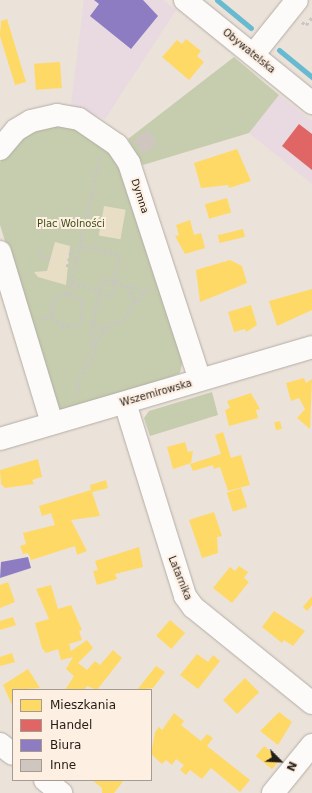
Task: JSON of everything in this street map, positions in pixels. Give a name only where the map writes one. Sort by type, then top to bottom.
[{"type":"street","name":"Obywatelska","points":[[186,0],[312,103]]},
{"type":"street","points":[[253,55],[297,0]]},
{"type":"street","name":"Dymna","points":[[0,149],[16,130],[45,116],[79,119],[104,135],[129,163],[200,380]]},
{"type":"street","points":[[0,252],[52,423]]},
{"type":"street","name":"Wszemirowska","points":[[0,439],[312,347]]},
{"type":"street","name":"Latarnika","points":[[126,402],[185,596],[193,607],[312,703]]},
{"type":"street","points":[[0,744],[12,753]]},
{"type":"street","points":[[274,793],[312,744]]},
{"type":"street","points":[[46,781],[61,793]]},
{"type":"path","points":[[306,25],[312,17]]},
{"type":"path","points":[[69,294],[104,135]]},
{"type":"path","points":[[71,283],[112,296],[120,255],[80,246]]},
{"type":"path","points":[[41,250],[41,256],[51,259]]},
{"type":"path","points":[[67,266],[71,250],[78,252]]},
{"type":"path","points":[[73,418],[80,378],[96,351],[94,346],[92,324],[102,280],[172,296]]},
{"type":"path","points":[[128,286],[134,302]]},
{"type":"path","points":[[92,324],[102,328],[124,320],[134,302],[139,301],[145,290]]},
{"type":"path","points":[[69,294],[82,301],[82,318],[68,326],[61,325],[52,316],[54,299],[69,294]]},
{"type":"path","points":[[22,325],[52,316]]},
{"type":"path","points":[[94,346],[103,338],[102,328]]},
{"type":"shaded area","points":[[84,0],[163,0],[176,10],[105,119],[71,105]]},
{"type":"shaded area","points":[[279,95],[312,121],[312,184],[249,133]]},
{"type":"green space","points":[[234,57],[279,95],[249,133],[143,165],[128,139]]},
{"type":"green space","name":"Plac Wolności","points":[[49,124],[76,126],[113,150],[183,359],[180,373],[144,388],[60,410],[56,405],[0,225],[0,163],[3,156],[15,139]]},
{"type":"green space","points":[[212,392],[218,415],[150,436],[144,418],[149,411]]},
{"type":"sand","points":[[104,206],[126,210],[120,239],[99,236]]},
{"type":"sand","points":[[55,242],[70,246],[66,285],[38,277],[34,272],[47,271]]},
{"type":"building: Mieszkania","points":[[7,19],[26,82],[15,85],[0,36],[1,21]]},
{"type":"building: Mieszkania","points":[[186,39],[201,51],[197,56],[204,62],[189,80],[162,57],[177,40],[182,44]]},
{"type":"building: Mieszkania","points":[[60,62],[62,88],[36,90],[34,64]]},
{"type":"building: Mieszkania","points":[[237,149],[251,181],[229,188],[228,185],[201,188],[194,163]]},
{"type":"building: Mieszkania","points":[[227,198],[231,212],[209,219],[205,204]]},
{"type":"building: Mieszkania","points":[[190,220],[194,235],[201,233],[205,248],[185,254],[175,236],[179,235],[176,225]]},
{"type":"building: Mieszkania","points":[[243,229],[245,237],[220,243],[218,235]]},
{"type":"building: Mieszkania","points":[[230,260],[242,266],[247,283],[200,302],[196,270]]},
{"type":"building: Mieszkania","points":[[312,289],[312,310],[277,326],[269,301]]},
{"type":"building: Mieszkania","points":[[251,305],[257,325],[246,332],[245,329],[234,332],[228,312]]},
{"type":"building: Mieszkania","points":[[304,378],[306,383],[312,379],[310,429],[297,418],[305,409],[299,398],[291,401],[286,383]]},
{"type":"building: Mieszkania","points":[[251,393],[260,409],[256,410],[258,418],[229,426],[225,410],[230,408],[227,401]]},
{"type":"building: Mieszkania","points":[[280,421],[282,429],[276,430],[274,422]]},
{"type":"building: Mieszkania","points":[[223,432],[231,458],[241,455],[250,485],[228,491],[220,467],[214,469],[213,465],[193,471],[190,464],[221,454],[215,435]]},
{"type":"building: Mieszkania","points":[[185,442],[188,452],[193,451],[191,463],[173,469],[167,447]]},
{"type":"building: Mieszkania","points":[[38,459],[42,477],[32,480],[34,484],[5,488],[1,484],[0,470]]},
{"type":"building: Mieszkania","points":[[106,480],[108,488],[92,492],[100,516],[71,520],[87,551],[77,555],[75,546],[31,560],[28,553],[23,554],[20,546],[26,544],[23,533],[55,525],[51,513],[42,516],[39,506],[91,490],[90,485]]},
{"type":"building: Mieszkania","points":[[241,488],[247,507],[233,512],[227,493]]},
{"type":"building: Mieszkania","points":[[214,512],[222,536],[217,537],[218,553],[202,558],[189,520]]},
{"type":"building: Mieszkania","points":[[139,547],[143,567],[115,574],[117,579],[97,585],[93,571],[98,570],[95,561]]},
{"type":"building: Mieszkania","points":[[239,566],[248,572],[244,578],[249,582],[232,603],[213,588],[230,567],[235,571]]},
{"type":"building: Mieszkania","points":[[8,582],[15,602],[0,608],[0,585]]},
{"type":"building: Mieszkania","points":[[51,585],[58,609],[71,605],[82,630],[79,631],[82,640],[69,644],[71,651],[87,640],[93,648],[78,663],[87,670],[95,661],[100,665],[113,650],[122,658],[98,689],[87,686],[85,689],[66,689],[74,676],[66,669],[73,657],[61,660],[58,649],[46,653],[42,648],[35,623],[49,619],[36,589]]},
{"type":"building: Mieszkania","points":[[312,596],[312,605],[307,611],[303,607]]},
{"type":"building: Mieszkania","points":[[274,611],[305,631],[293,646],[284,640],[282,643],[262,627]]},
{"type":"building: Mieszkania","points":[[13,617],[16,625],[0,630],[0,621]]},
{"type":"building: Mieszkania","points":[[170,620],[185,633],[171,649],[156,636]]},
{"type":"building: Mieszkania","points":[[12,653],[15,662],[0,666],[0,657]]},
{"type":"building: Mieszkania","points":[[197,654],[208,662],[213,655],[220,661],[198,689],[180,675]]},
{"type":"building: Mieszkania","points":[[156,666],[165,672],[153,688],[138,689]]},
{"type":"building: Mieszkania","points":[[28,669],[40,688],[12,689],[12,705],[3,685]]},
{"type":"building: Mieszkania","points":[[245,678],[259,692],[237,714],[223,700]]},
{"type":"building: Mieszkania","points":[[279,712],[292,722],[278,745],[260,731]]},
{"type":"building: Mieszkania","points":[[174,713],[184,721],[181,725],[201,741],[207,734],[213,738],[207,746],[250,780],[240,792],[211,768],[202,779],[190,770],[186,775],[180,770],[184,765],[176,759],[172,765],[166,760],[162,764],[152,755],[152,748],[155,732],[159,727],[162,730]]},
{"type":"building: Mieszkania","points":[[264,746],[280,759],[272,769],[256,756]]},
{"type":"building: Mieszkania","points":[[93,781],[123,781],[114,793],[102,793],[102,788]]},
{"type":"building: Handel","points":[[299,124],[312,134],[312,170],[282,146]]},
{"type":"building: Biura","points":[[94,0],[143,0],[158,16],[131,49],[90,16],[99,4]]},
{"type":"building: Biura","points":[[28,557],[31,568],[0,578],[1,562]]},
{"type":"building: Inne","points":[[148,130],[157,144],[143,154],[134,139]]},
{"type":"waterway","points":[[217,0],[251,28]]},
{"type":"waterway","points":[[279,50],[312,77]]}]
